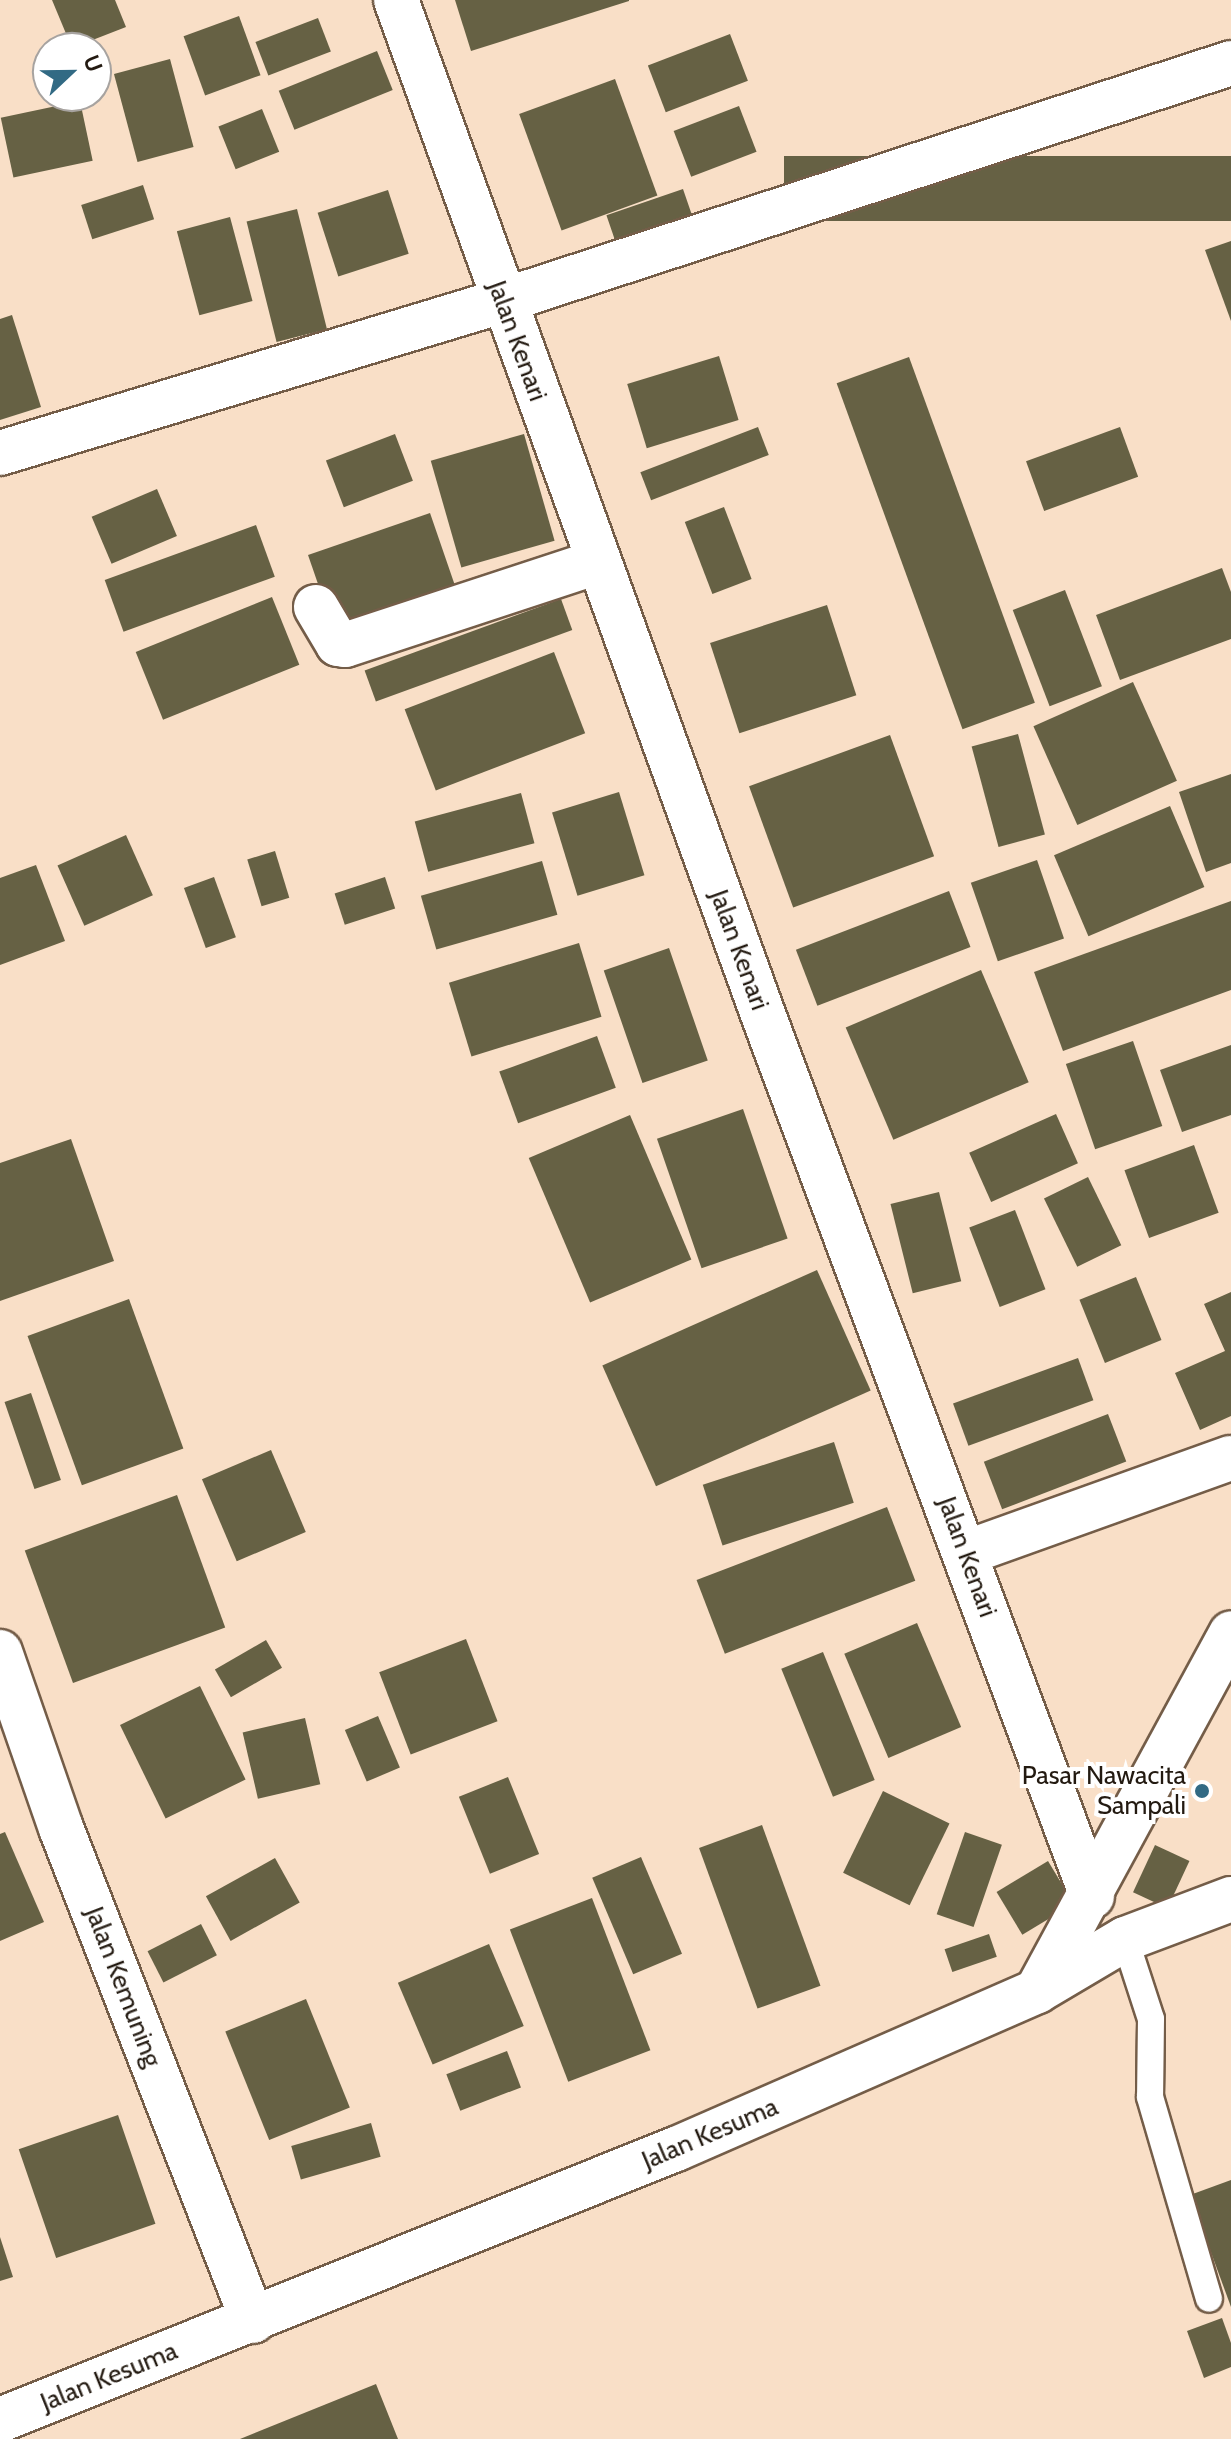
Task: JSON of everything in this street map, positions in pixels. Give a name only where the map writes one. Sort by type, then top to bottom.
[{"type":"street","name":"Jalan Kenari","points":[[396,0],[509,320],[1092,1896]]},
{"type":"street","points":[[0,453],[509,320],[1231,63]]},
{"type":"street","points":[[316,607],[338,644],[345,645],[598,562]]},
{"type":"street","points":[[965,1553],[1231,1458]]},
{"type":"street","points":[[1037,1991],[1092,1896],[1231,1633]]},
{"type":"street","name":"Jalan Kemuning","points":[[0,1652],[61,1828],[253,2321]]},
{"type":"street","name":"Jalan Kesuma","points":[[0,2420],[676,2149],[1037,1991],[1125,1939],[1231,1899]]},
{"type":"lane","points":[[1125,1939],[1151,2019],[1150,2097],[1209,2299]]},
{"type":"building","points":[[52,0],[115,0],[126,27],[112,32],[65,32]]},
{"type":"building","points":[[455,0],[629,0],[629,1],[471,51]]},
{"type":"building","points":[[239,16],[261,75],[205,95],[184,36]]},
{"type":"building","points":[[318,18],[331,52],[268,76],[255,42]]},
{"type":"building","points":[[730,34],[748,81],[666,112],[648,66]]},
{"type":"building","points":[[377,51],[393,90],[294,130],[279,91]]},
{"type":"building","points":[[170,59],[194,147],[138,162],[114,74]]},
{"type":"building","points":[[615,79],[657,196],[562,230],[519,114]]},
{"type":"building","points":[[739,106],[757,152],[691,177],[674,131]]},
{"type":"building","points":[[262,109],[279,152],[236,169],[218,127]]},
{"type":"building","points":[[32,111],[82,112],[93,161],[13,178],[1,118]]},
{"type":"building","points":[[784,156],[1231,156],[1231,221],[784,221]]},
{"type":"building","points":[[143,185],[154,219],[92,239],[81,205]]},
{"type":"building","points":[[683,189],[697,230],[620,256],[606,215]]},
{"type":"building","points":[[388,190],[409,254],[338,277],[318,213]]},
{"type":"building","points":[[297,209],[327,329],[277,342],[247,222]]},
{"type":"building","points":[[230,217],[253,301],[199,315],[177,231]]},
{"type":"building","points":[[1231,241],[1231,321],[1205,250]]},
{"type":"building","points":[[12,315],[41,407],[0,420],[0,319]]},
{"type":"building","points":[[719,356],[739,420],[647,448],[627,384]]},
{"type":"building","points":[[909,357],[1035,703],[963,729],[837,383]]},
{"type":"building","points":[[758,427],[769,455],[651,500],[640,472]]},
{"type":"building","points":[[1120,427],[1138,477],[1044,511],[1026,461]]},
{"type":"building","points":[[395,434],[413,481],[344,507],[326,461]]},
{"type":"building","points":[[524,434],[555,541],[461,567],[431,461]]},
{"type":"building","points":[[157,489],[177,536],[112,564],[92,517]]},
{"type":"building","points":[[724,507],[752,579],[712,594],[685,522]]},
{"type":"building","points":[[430,513],[460,600],[338,642],[308,555]]},
{"type":"building","points":[[256,525],[275,577],[124,632],[105,580]]},
{"type":"building","points":[[1222,568],[1231,592],[1231,639],[1120,680],[1096,615]]},
{"type":"building","points":[[1065,590],[1102,686],[1050,706],[1013,610]]},
{"type":"building","points":[[272,597],[299,665],[163,720],[136,652]]},
{"type":"building","points":[[561,599],[572,630],[376,701],[365,670]]},
{"type":"building","points":[[827,605],[856,695],[739,733],[710,643]]},
{"type":"building","points":[[554,652],[585,733],[436,791],[405,709]]},
{"type":"building","points":[[1133,682],[1177,781],[1077,825],[1033,726]]},
{"type":"building","points":[[1018,734],[1045,834],[999,847],[972,746]]},
{"type":"building","points":[[890,735],[934,856],[793,908],[749,786]]},
{"type":"building","points":[[1231,774],[1231,863],[1206,872],[1179,792]]},
{"type":"building","points":[[619,792],[644,875],[577,896],[552,812]]},
{"type":"building","points":[[521,793],[534,843],[428,872],[415,821]]},
{"type":"building","points":[[1170,806],[1204,887],[1088,936],[1054,855]]},
{"type":"building","points":[[126,835],[153,895],[84,926],[57,866]]},
{"type":"building","points":[[275,851],[289,898],[262,906],[247,859]]},
{"type":"building","points":[[1037,860],[1064,938],[998,961],[971,883]]},
{"type":"building","points":[[542,861],[557,915],[436,950],[421,896]]},
{"type":"building","points":[[36,865],[65,941],[0,965],[0,878]]},
{"type":"building","points":[[214,877],[236,937],[206,948],[184,888]]},
{"type":"building","points":[[385,877],[395,908],[345,925],[335,893]]},
{"type":"building","points":[[949,891],[971,947],[817,1006],[796,950]]},
{"type":"building","points":[[1231,901],[1231,990],[1063,1051],[1034,972]]},
{"type":"building","points":[[579,943],[602,1017],[471,1056],[449,983]]},
{"type":"building","points":[[669,948],[708,1061],[643,1083],[604,970]]},
{"type":"building","points":[[981,970],[1029,1082],[893,1140],[846,1027]]},
{"type":"building","points":[[597,1036],[616,1088],[518,1123],[499,1072]]},
{"type":"building","points":[[1133,1041],[1162,1126],[1095,1149],[1066,1064]]},
{"type":"building","points":[[1231,1045],[1231,1115],[1182,1132],[1160,1070]]},
{"type":"building","points":[[743,1109],[788,1239],[702,1268],[657,1139]]},
{"type":"building","points":[[1056,1114],[1078,1163],[991,1202],[969,1153]]},
{"type":"building","points":[[630,1115],[691,1260],[590,1302],[529,1158]]},
{"type":"building","points":[[71,1139],[114,1261],[0,1301],[0,1163]]},
{"type":"building","points":[[1194,1145],[1219,1213],[1149,1238],[1124,1170]]},
{"type":"building","points":[[1088,1177],[1121,1245],[1077,1267],[1044,1198]]},
{"type":"building","points":[[939,1192],[961,1281],[913,1293],[890,1204]]},
{"type":"building","points":[[1015,1210],[1045,1289],[1000,1307],[969,1228]]},
{"type":"building","points":[[817,1270],[871,1391],[656,1486],[602,1366]]},
{"type":"building","points":[[1136,1277],[1161,1340],[1105,1363],[1079,1300]]},
{"type":"building","points":[[1231,1292],[1231,1416],[1200,1430],[1175,1373],[1225,1351],[1204,1304]]},
{"type":"building","points":[[129,1299],[183,1448],[82,1485],[28,1336]]},
{"type":"building","points":[[1078,1358],[1093,1400],[968,1446],[953,1403]]},
{"type":"building","points":[[31,1393],[61,1480],[34,1489],[5,1402]]},
{"type":"building","points":[[1108,1414],[1126,1462],[1002,1509],[984,1462]]},
{"type":"building","points":[[834,1442],[854,1503],[723,1546],[703,1485]]},
{"type":"building","points":[[271,1450],[306,1532],[237,1561],[202,1479]]},
{"type":"building","points":[[177,1495],[225,1627],[73,1683],[25,1550]]},
{"type":"building","points":[[887,1507],[915,1581],[725,1654],[697,1580]]},
{"type":"building","points":[[917,1623],[961,1727],[888,1758],[844,1654]]},
{"type":"building","points":[[466,1639],[498,1721],[411,1754],[379,1672]]},
{"type":"building","points":[[266,1640],[282,1668],[231,1697],[215,1670]]},
{"type":"building","points":[[823,1652],[875,1780],[833,1797],[781,1669]]},
{"type":"building","points":[[200,1686],[246,1779],[166,1818],[120,1725]]},
{"type":"building","points":[[378,1716],[400,1768],[367,1782],[345,1730]]},
{"type":"building","points":[[305,1718],[320,1784],[258,1799],[243,1732]]},
{"type":"building","points":[[508,1777],[539,1854],[490,1874],[459,1797]]},
{"type":"building","points":[[883,1791],[950,1823],[910,1905],[843,1873]]},
{"type":"building","points":[[762,1825],[820,1986],[758,2009],[699,1848]]},
{"type":"building","points":[[5,1832],[44,1922],[0,1941],[0,1834]]},
{"type":"building","points":[[965,1832],[1002,1845],[974,1927],[937,1914]]},
{"type":"building","points":[[1155,1845],[1189,1861],[1167,1908],[1133,1892]]},
{"type":"building","points":[[641,1857],[682,1954],[633,1974],[592,1878]]},
{"type":"building","points":[[275,1858],[300,1903],[231,1941],[206,1896]]},
{"type":"building","points":[[1048,1861],[1074,1904],[1022,1935],[997,1892]]},
{"type":"building","points":[[592,1898],[650,2050],[568,2082],[510,1930]]},
{"type":"building","points":[[201,1924],[217,1955],[163,1982],[148,1951]]},
{"type":"building","points":[[989,1934],[997,1957],[952,1972],[945,1949]]},
{"type":"building","points":[[489,1944],[524,2026],[433,2065],[398,1983]]},
{"type":"building","points":[[306,1999],[350,2107],[269,2140],[225,2032]]},
{"type":"building","points":[[507,2051],[521,2087],[460,2111],[446,2074]]},
{"type":"building","points":[[118,2115],[155,2224],[56,2258],[19,2149]]},
{"type":"building","points":[[371,2123],[381,2157],[301,2180],[291,2146]]},
{"type":"building","points":[[1231,2180],[1231,2307],[1190,2195]]},
{"type":"building","points":[[0,2237],[13,2277],[0,2281]]},
{"type":"building","points":[[1222,2318],[1231,2343],[1231,2367],[1204,2378],[1187,2331]]},
{"type":"building","points":[[376,2384],[398,2439],[240,2439]]},
{"type":"place","name":"Pasar Nawacita Sampali","points":[[1202,1791]]}]
